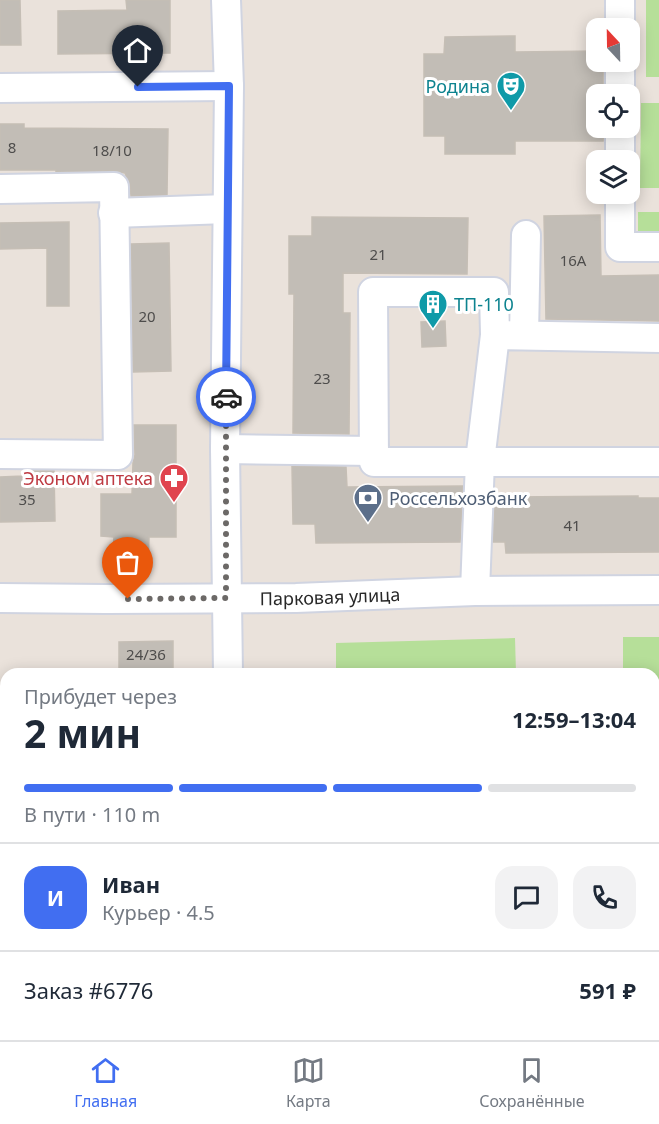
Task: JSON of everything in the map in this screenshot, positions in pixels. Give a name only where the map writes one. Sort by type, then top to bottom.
[{"type":"street","points":[[226,0],[229,86],[225,449],[228,668]]},
{"type":"street","points":[[620,0],[620,18]]},
{"type":"street","points":[[0,88],[229,86]]},
{"type":"street","points":[[0,189],[114,187],[118,454],[0,454]]},
{"type":"street","points":[[620,204],[620,247],[659,247]]},
{"type":"street","points":[[113,213],[227,209]]},
{"type":"street","points":[[524,335],[526,235]]},
{"type":"street","points":[[475,591],[480,461],[495,335],[494,292],[373,292],[374,462],[480,461],[659,462]]},
{"type":"street","points":[[495,335],[659,338]]},
{"type":"street","points":[[225,449],[374,452]]},
{"type":"street","name":"Парковая улица","points":[[0,598],[226,598],[475,591],[659,590]]},
{"type":"green space","points":[[646,0],[659,0],[659,77],[646,77]]},
{"type":"green space","points":[[641,103],[659,103],[659,188],[640,188]]},
{"type":"green space","points":[[638,212],[659,212],[659,241],[638,241]]},
{"type":"green space","points":[[623,637],[659,637],[659,668],[623,668]]},
{"type":"green space","points":[[515,638],[516,668],[336,668],[336,643]]},
{"type":"building","points":[[0,0],[20,0],[21,45],[0,45]]},
{"type":"building","points":[[126,0],[170,0],[170,53],[58,54],[58,11],[127,10]]},
{"type":"building","name":"Родина","points":[[515,36],[515,52],[586,51],[586,72],[603,72],[603,84],[586,84],[586,138],[603,138],[603,141],[515,141],[515,154],[445,154],[445,136],[424,136],[424,54],[444,54],[445,37]]},
{"type":"building","points":[[0,124],[24,124],[24,128],[168,129],[167,195],[131,196],[125,173],[114,171],[0,170]]},
{"type":"building","points":[[600,215],[601,276],[659,275],[659,321],[546,319],[544,216]]},
{"type":"building","points":[[312,217],[468,218],[467,274],[343,273],[343,313],[350,313],[349,434],[293,433],[294,294],[289,294],[289,236],[312,236]]},
{"type":"building","points":[[69,222],[69,306],[47,306],[47,248],[0,249],[0,223]]},
{"type":"building","points":[[169,243],[171,371],[133,372],[131,244]]},
{"type":"building","name":"ТП-110","points":[[445,321],[446,346],[422,347],[421,322]]},
{"type":"building","points":[[134,425],[176,425],[176,537],[149,537],[148,568],[112,567],[114,537],[101,536],[101,494],[132,494],[135,455]]},
{"type":"building","points":[[292,466],[346,467],[347,487],[463,486],[460,542],[316,543],[315,524],[293,524]]},
{"type":"building","points":[[23,471],[54,471],[55,521],[0,522],[0,477],[23,476]]},
{"type":"building","points":[[638,496],[638,498],[659,498],[659,552],[506,553],[505,542],[493,542],[495,497]]},
{"type":"building","points":[[173,641],[173,668],[119,668],[119,642]]},
{"type":"way so far","points":[[128,599],[226,598],[226,397]]},
{"type":"place","name":"Родина","points":[[511,112]]},
{"type":"place","name":"ТП-110","points":[[433,330]]},
{"type":"place","name":"Эконом аптека","points":[[174,504]]},
{"type":"place","name":"Россельхозбанк","points":[[368,524]]},
{"type":"route","points":[[138,87],[229,86],[226,397]]}]
